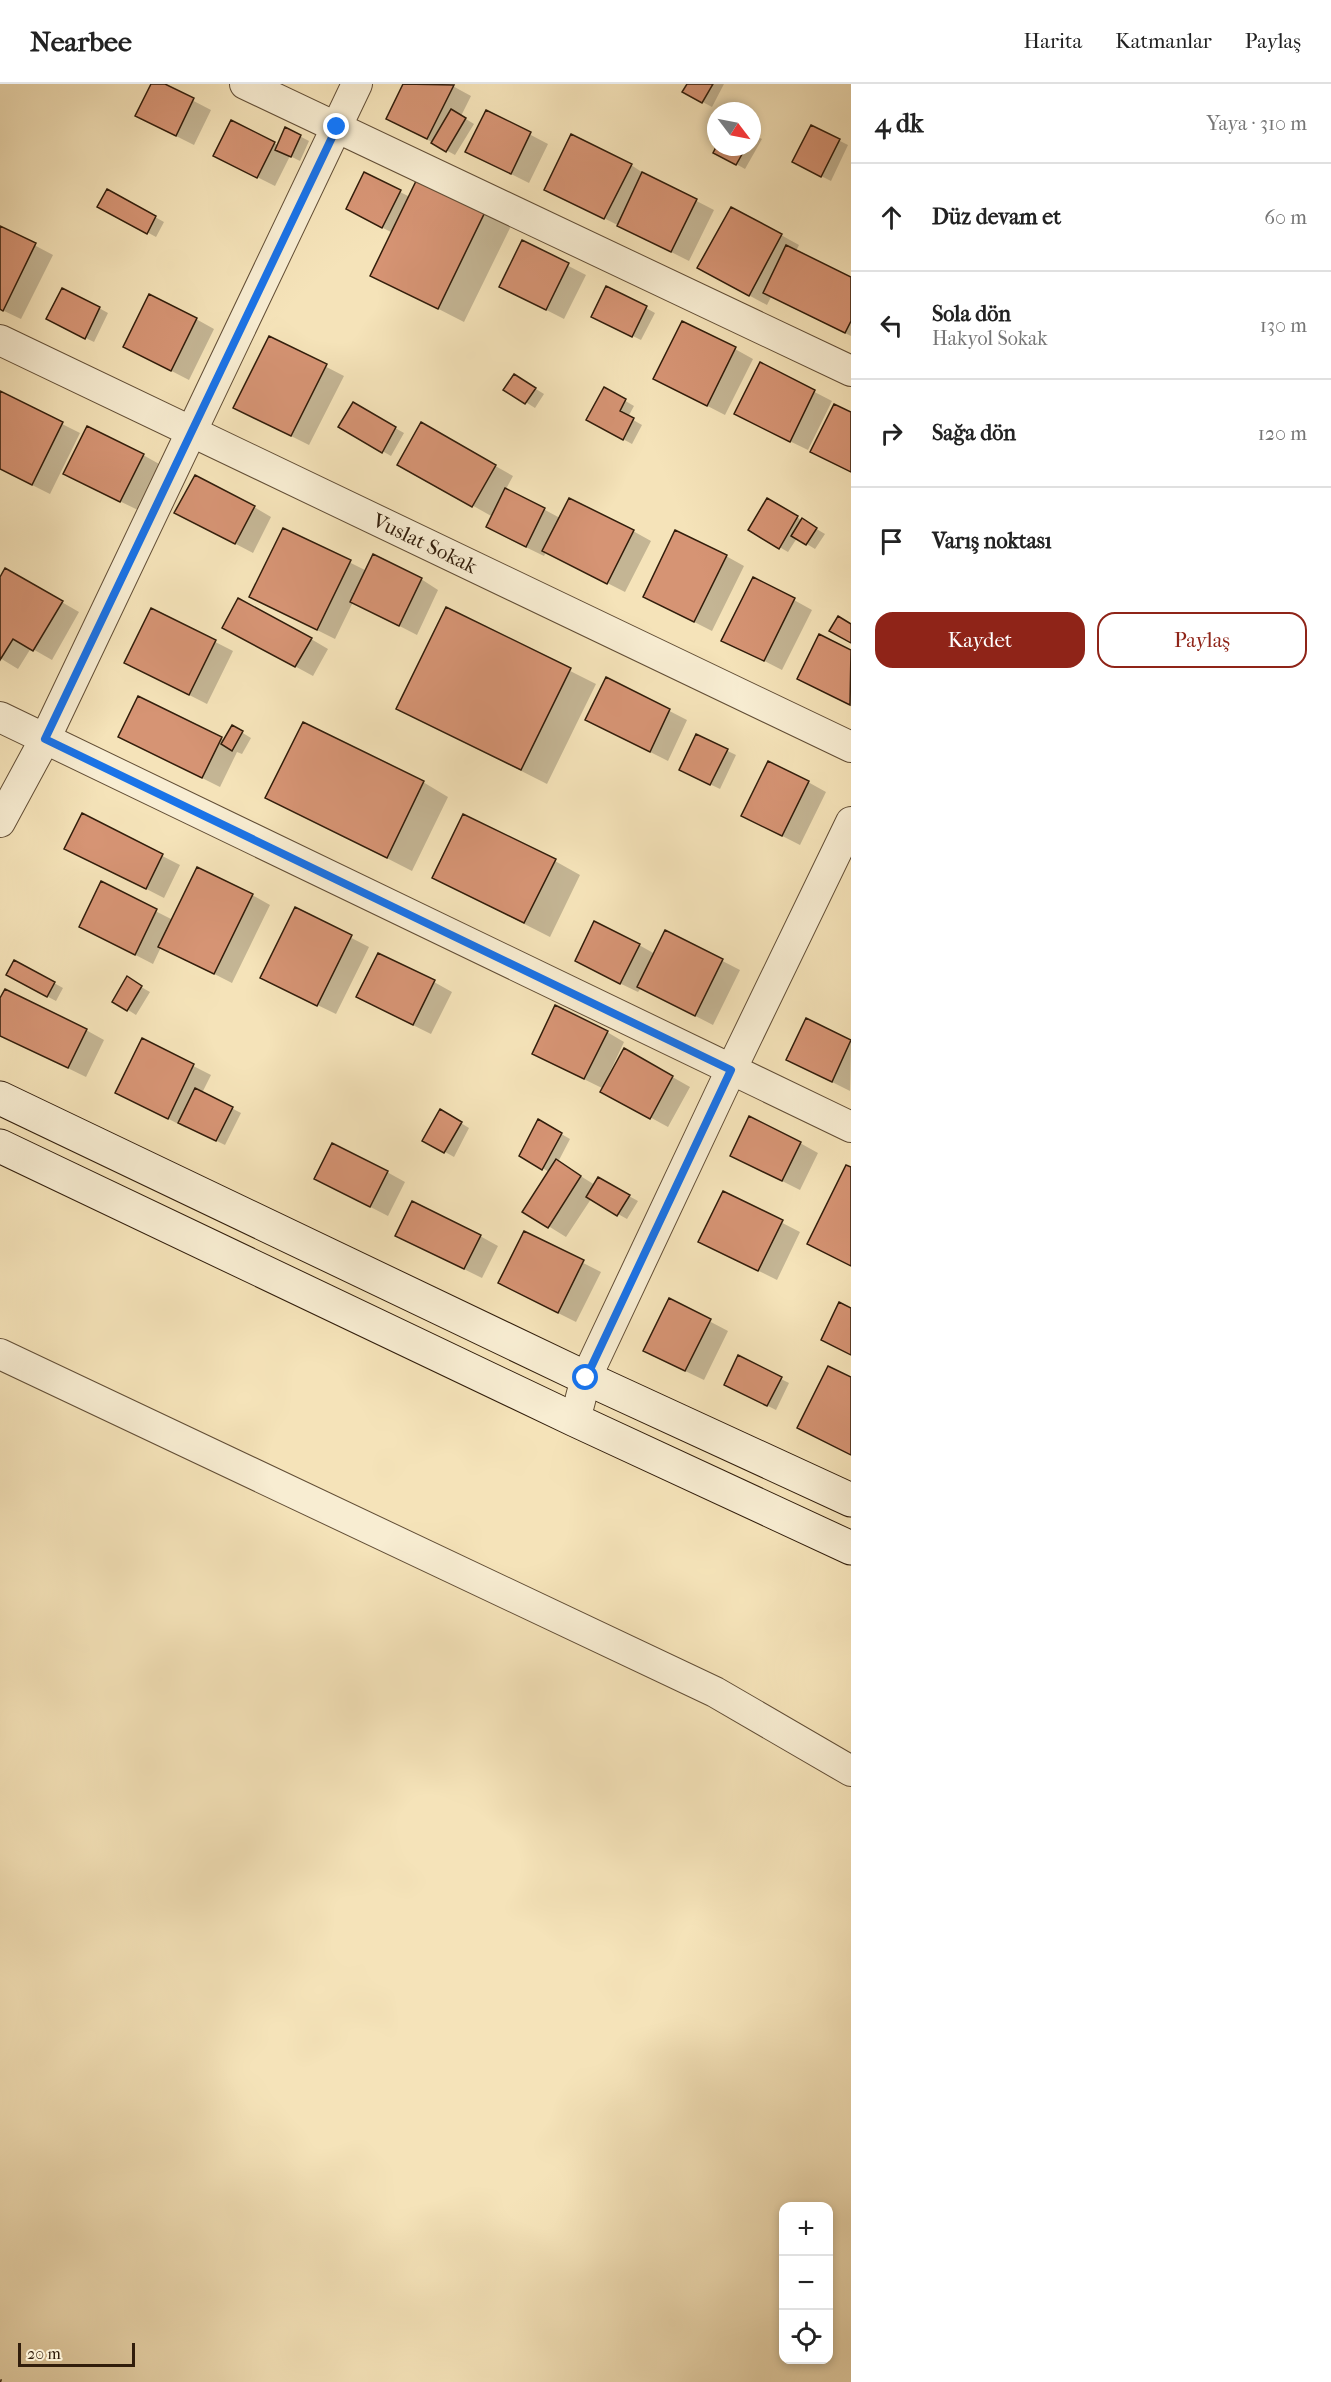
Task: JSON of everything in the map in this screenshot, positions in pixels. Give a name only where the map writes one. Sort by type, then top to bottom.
[{"type":"main road","points":[[0,1098],[586,1378],[851,1500]]},
{"type":"main road","points":[[0,1146],[575,1420],[851,1548]]},
{"type":"street","points":[[246,84],[851,371]]},
{"type":"street","points":[[0,822],[45,739],[357,84]]},
{"type":"street","name":"Vuslat Sokak","points":[[0,340],[851,747]]},
{"type":"street","points":[[0,717],[851,1127]]},
{"type":"street","points":[[575,1420],[586,1378],[851,822]]},
{"type":"street","points":[[0,1354],[714,1692],[851,1771]]},
{"type":"building","points":[[151,84],[165,84],[194,98],[176,136],[135,116]]},
{"type":"building","points":[[403,84],[454,85],[427,139],[386,119]]},
{"type":"building","points":[[687,84],[713,84],[702,103],[682,92]]},
{"type":"building","points":[[451,109],[466,118],[446,152],[431,143]]},
{"type":"building","points":[[486,110],[531,132],[511,174],[465,152]]},
{"type":"building","points":[[231,120],[275,142],[257,178],[213,156]]},
{"type":"building","points":[[811,125],[840,139],[821,177],[792,162]]},
{"type":"building","points":[[285,127],[301,135],[291,157],[275,150]]},
{"type":"building","points":[[571,134],[632,164],[604,219],[544,190]]},
{"type":"building","points":[[719,156],[741,156],[736,165]]},
{"type":"building","points":[[364,172],[401,190],[382,228],[346,209]]},
{"type":"building","points":[[642,172],[697,199],[671,252],[617,226]]},
{"type":"building","points":[[418,177],[486,210],[438,309],[370,276]]},
{"type":"building","points":[[107,189],[156,216],[147,234],[97,207]]},
{"type":"building","points":[[731,207],[782,234],[749,296],[697,268]]},
{"type":"building","points":[[0,226],[36,243],[3,311],[0,309]]},
{"type":"building","points":[[522,240],[569,263],[546,310],[499,287]]},
{"type":"building","points":[[786,245],[851,277],[851,321],[845,333],[763,293]]},
{"type":"building","points":[[606,286],[647,306],[632,337],[591,317]]},
{"type":"building","points":[[62,288],[100,307],[85,339],[46,319]]},
{"type":"building","points":[[149,294],[197,318],[171,371],[123,347]]},
{"type":"building","points":[[682,321],[736,347],[707,406],[653,379]]},
{"type":"building","points":[[269,336],[327,364],[291,436],[233,408]]},
{"type":"building","points":[[760,362],[815,390],[790,442],[734,414]]},
{"type":"building","points":[[514,374],[536,388],[525,404],[503,390]]},
{"type":"building","points":[[604,387],[626,399],[620,411],[634,418],[623,440],[586,420]]},
{"type":"building","points":[[0,391],[63,422],[32,485],[0,469]]},
{"type":"building","points":[[353,402],[396,427],[382,453],[338,427]]},
{"type":"building","points":[[834,404],[851,412],[851,472],[810,452]]},
{"type":"building","points":[[421,422],[496,465],[472,507],[397,465]]},
{"type":"building","points":[[87,426],[144,454],[120,502],[63,474]]},
{"type":"building","points":[[195,475],[255,506],[235,544],[174,513]]},
{"type":"building","points":[[505,488],[545,508],[526,547],[486,527]]},
{"type":"building","points":[[569,498],[634,530],[607,584],[542,551]]},
{"type":"building","points":[[767,498],[798,516],[779,549],[748,530]]},
{"type":"building","points":[[802,518],[817,528],[806,545],[791,536]]},
{"type":"building","points":[[283,528],[351,560],[317,630],[249,597]]},
{"type":"building","points":[[675,530],[727,555],[694,622],[643,597]]},
{"type":"building","points":[[373,554],[422,578],[399,626],[350,602]]},
{"type":"building","points":[[5,568],[63,601],[33,651],[13,639],[0,660],[0,577]]},
{"type":"building","points":[[753,577],[795,598],[764,661],[721,641]]},
{"type":"building","points":[[238,598],[312,638],[295,667],[222,628]]},
{"type":"building","points":[[446,607],[571,668],[521,770],[396,709]]},
{"type":"building","points":[[151,608],[216,640],[189,695],[124,663]]},
{"type":"building","points":[[838,616],[851,624],[851,643],[829,631]]},
{"type":"building","points":[[819,634],[851,650],[850,705],[797,679]]},
{"type":"building","points":[[606,677],[670,709],[650,752],[585,720]]},
{"type":"building","points":[[138,696],[222,737],[202,778],[118,737]]},
{"type":"building","points":[[303,722],[424,781],[387,858],[265,798]]},
{"type":"building","points":[[232,725],[243,731],[232,751],[221,744]]},
{"type":"building","points":[[696,734],[728,749],[710,785],[679,770]]},
{"type":"building","points":[[768,761],[809,781],[782,836],[741,816]]},
{"type":"building","points":[[82,813],[163,854],[146,889],[64,849]]},
{"type":"building","points":[[463,814],[556,859],[524,923],[432,878]]},
{"type":"building","points":[[197,867],[253,894],[214,974],[158,947]]},
{"type":"building","points":[[101,881],[157,909],[135,955],[79,927]]},
{"type":"building","points":[[295,907],[352,935],[317,1006],[260,978]]},
{"type":"building","points":[[594,921],[640,944],[620,984],[575,961]]},
{"type":"building","points":[[665,930],[723,959],[695,1016],[637,987]]},
{"type":"building","points":[[378,953],[435,980],[413,1025],[356,997]]},
{"type":"building","points":[[14,960],[55,982],[47,997],[6,975]]},
{"type":"building","points":[[127,976],[142,986],[127,1011],[112,1002]]},
{"type":"building","points":[[5,989],[87,1029],[68,1068],[0,1036],[0,998]]},
{"type":"building","points":[[555,1005],[608,1031],[584,1079],[532,1054]]},
{"type":"building","points":[[806,1018],[851,1040],[832,1082],[786,1060]]},
{"type":"building","points":[[142,1038],[194,1064],[168,1119],[115,1093]]},
{"type":"building","points":[[624,1048],[673,1076],[650,1119],[600,1092]]},
{"type":"building","points":[[195,1088],[233,1107],[216,1141],[178,1123]]},
{"type":"building","points":[[440,1109],[462,1122],[444,1153],[422,1141]]},
{"type":"building","points":[[749,1116],[801,1142],[782,1181],[730,1156]]},
{"type":"building","points":[[538,1119],[562,1133],[542,1170],[519,1156]]},
{"type":"building","points":[[332,1143],[388,1171],[370,1207],[314,1179]]},
{"type":"building","points":[[556,1159],[581,1176],[548,1228],[522,1212]]},
{"type":"building","points":[[846,1165],[851,1167],[851,1266],[807,1244]]},
{"type":"building","points":[[598,1177],[630,1195],[617,1216],[586,1197]]},
{"type":"building","points":[[723,1191],[783,1220],[758,1271],[698,1242]]},
{"type":"building","points":[[412,1201],[481,1235],[464,1269],[395,1236]]},
{"type":"building","points":[[524,1231],[584,1260],[558,1313],[498,1283]]},
{"type":"building","points":[[669,1298],[711,1319],[685,1371],[643,1351]]},
{"type":"building","points":[[839,1302],[851,1308],[851,1355],[821,1340]]},
{"type":"building","points":[[738,1355],[782,1377],[767,1406],[724,1385]]},
{"type":"building","points":[[828,1366],[851,1377],[851,1455],[797,1428]]},
{"type":"route","points":[[337,127],[45,739],[731,1070],[586,1378]]}]
